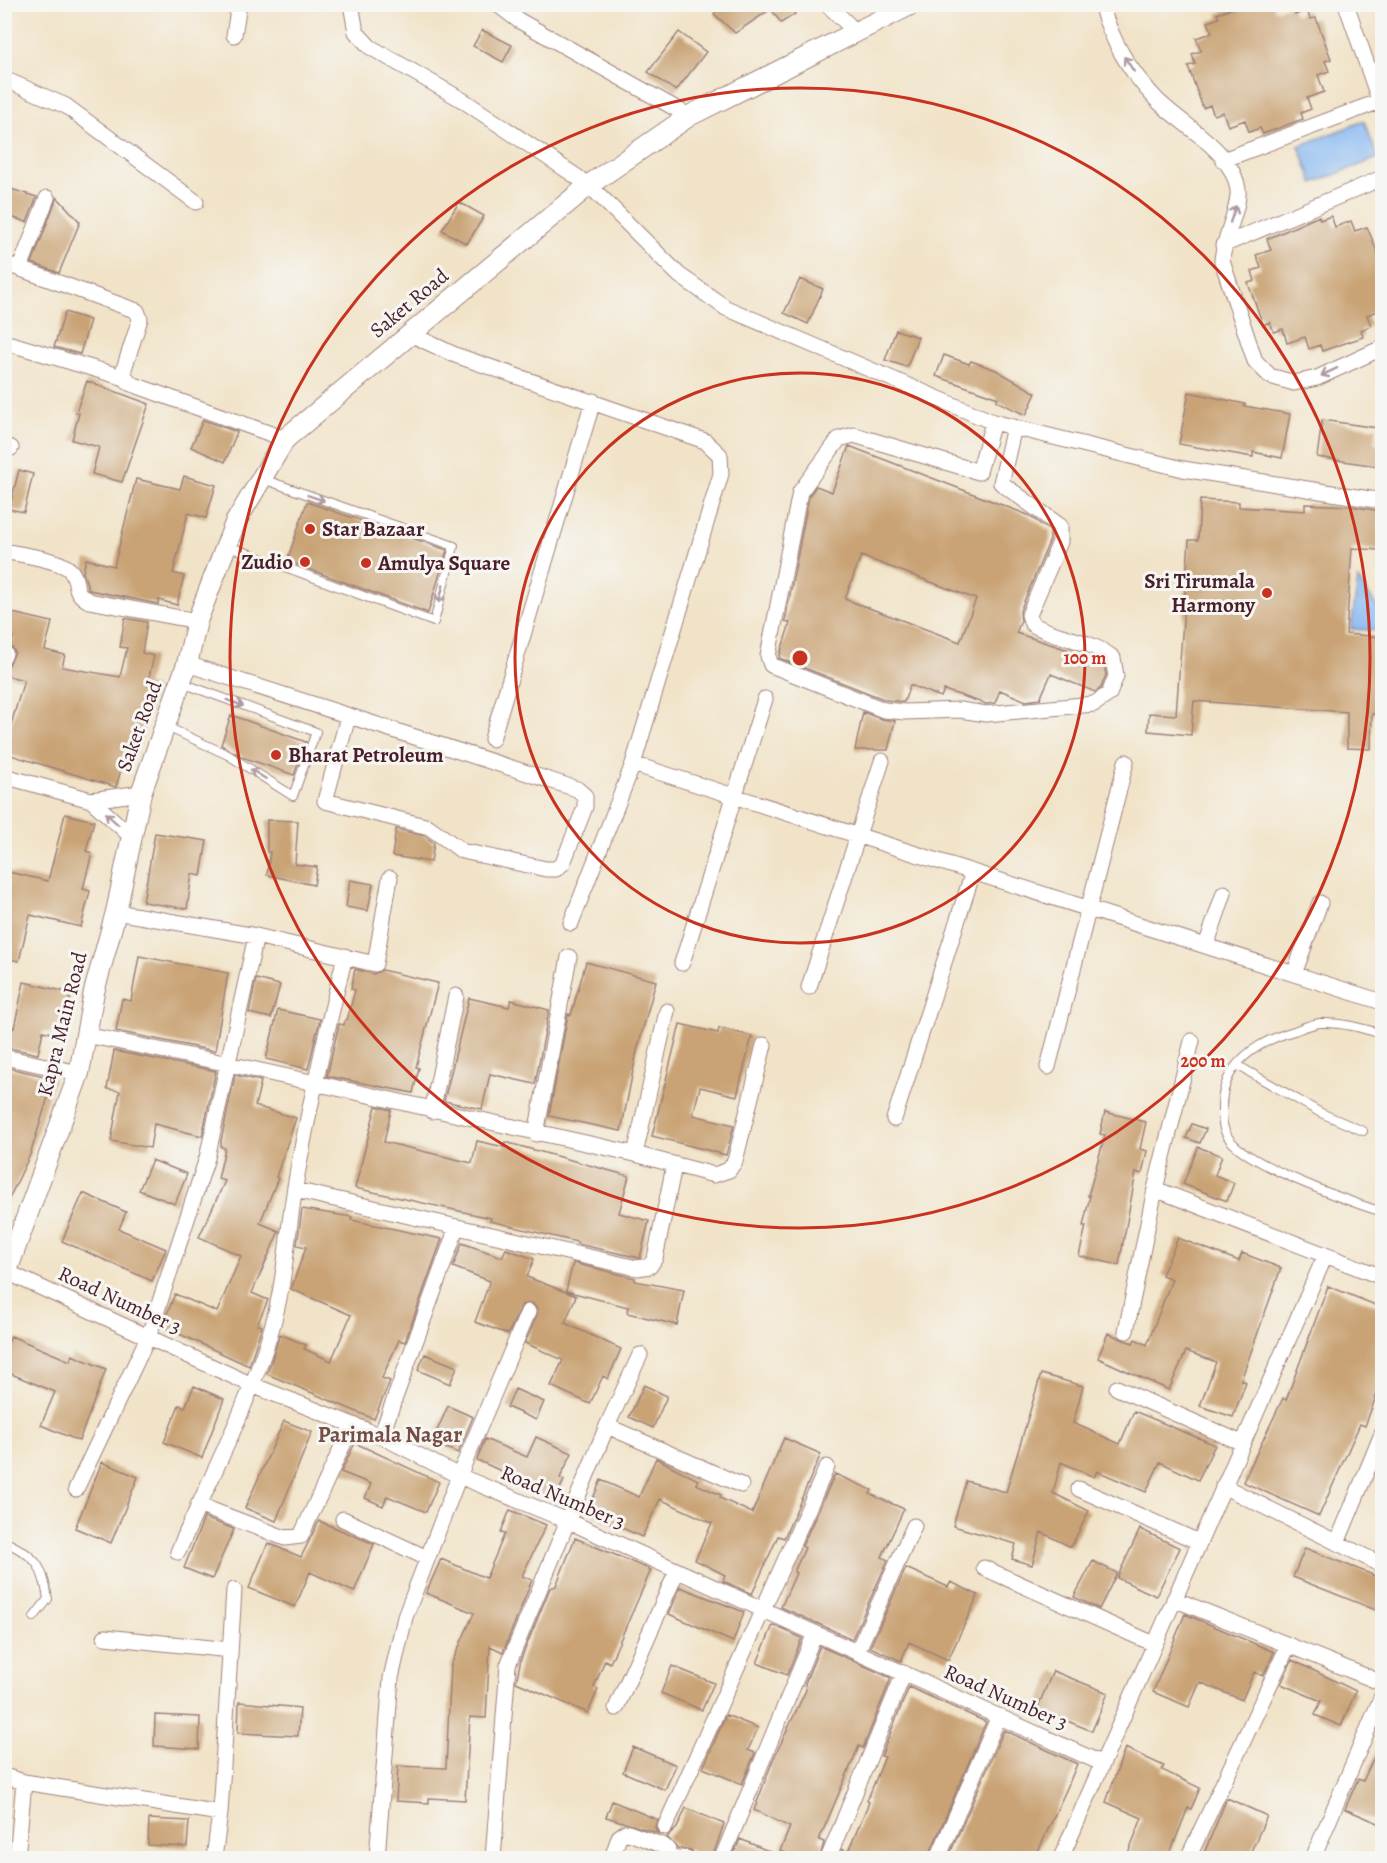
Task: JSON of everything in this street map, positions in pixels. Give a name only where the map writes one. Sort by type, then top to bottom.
[{"type":"street","points":[[234,35],[239,4]]},
{"type":"street","points":[[351,4],[356,32],[370,47],[464,101],[589,185],[679,274],[726,308],[993,422],[1184,468],[1383,501]]},
{"type":"street","points":[[497,4],[518,20],[689,116]]},
{"type":"street","points":[[827,4],[855,31]]},
{"type":"street","name":"Saket Road","points":[[140,802],[184,674],[197,621],[235,523],[285,439],[589,185],[689,116],[912,4]]},
{"type":"street","points":[[1101,4],[1126,63],[1157,100],[1189,125],[1223,160],[1233,174],[1239,191],[1223,245],[1222,261],[1255,361],[1270,376],[1294,383],[1317,378],[1383,348]]},
{"type":"street","points":[[1223,160],[1381,105],[1346,4]]},
{"type":"street","points":[[4,79],[66,106],[195,202]]},
{"type":"street","points":[[1223,245],[1383,178]]},
{"type":"street","points":[[20,268],[46,198]]},
{"type":"street","points":[[4,262],[137,310],[140,320],[124,366],[125,378],[129,383],[285,439]]},
{"type":"street","points":[[410,334],[455,356],[593,401],[705,441],[720,455],[721,474],[633,765],[571,923]]},
{"type":"street","points":[[11,344],[125,378]]},
{"type":"street","points":[[492,739],[593,401]]},
{"type":"street","points":[[979,472],[993,422]]},
{"type":"street","points":[[1001,483],[1014,427]]},
{"type":"street","points":[[854,435],[979,472],[1001,483],[1060,526],[1060,542],[1029,615],[1032,624],[1049,634],[1102,649],[1113,658],[1116,676],[1109,694],[1094,704],[986,714],[960,710],[905,712],[884,710],[771,665],[768,656],[800,492],[838,439],[854,435]]},
{"type":"street","points":[[4,551],[47,560],[69,569],[75,578],[76,590],[89,601],[197,621]]},
{"type":"street","points":[[184,674],[348,717],[577,789],[585,796],[585,807],[563,863],[556,869],[546,869],[462,851],[429,827],[325,801],[348,717]]},
{"type":"street","points":[[682,963],[765,699]]},
{"type":"street","points":[[809,987],[882,761]]},
{"type":"street","points":[[1048,1067],[1126,762]]},
{"type":"street","points":[[633,765],[1383,1002]]},
{"type":"street","points":[[4,776],[91,800],[140,802]]},
{"type":"street","points":[[91,800],[133,838]]},
{"type":"street","name":"Kapra Main Road","points":[[6,1275],[79,1073],[94,992],[116,912],[140,802]]},
{"type":"street","points":[[894,1119],[973,872]]},
{"type":"street","points":[[116,912],[256,936],[375,964],[390,878]]},
{"type":"street","points":[[1206,946],[1224,893]]},
{"type":"street","points":[[1294,974],[1320,903]]},
{"type":"street","points":[[76,1489],[149,1335],[207,1158],[256,936]]},
{"type":"street","points":[[178,1552],[252,1385],[270,1334],[283,1286],[295,1190],[313,1084],[345,956]]},
{"type":"street","points":[[536,1134],[569,957]]},
{"type":"street","points":[[432,1111],[456,996]]},
{"type":"street","points":[[635,1154],[667,1011]]},
{"type":"street","points":[[86,1035],[229,1064],[432,1111],[635,1154],[714,1175],[729,1170],[735,1161],[764,1045]]},
{"type":"street","points":[[1126,1331],[1155,1189],[1192,1041]]},
{"type":"street","points":[[4,1057],[79,1073]]},
{"type":"street","points":[[295,1190],[637,1268],[650,1266],[655,1258],[674,1166]]},
{"type":"street","points":[[1155,1189],[1383,1277]]},
{"type":"street","points":[[381,1436],[457,1227]]},
{"type":"street","points":[[1061,1858],[1325,1256]]},
{"type":"street","name":"Road Number 3","points":[[6,1275],[149,1335],[252,1385],[381,1436],[459,1476],[568,1521],[1101,1763]]},
{"type":"street","points":[[377,1858],[391,1678],[405,1617],[459,1476],[528,1312]]},
{"type":"street","points":[[493,1858],[508,1665],[607,1426],[640,1355]]},
{"type":"street","points":[[1117,1388],[1242,1443]]},
{"type":"street","points":[[198,1505],[285,1538],[301,1536],[352,1425]]},
{"type":"street","points":[[607,1426],[741,1485]]},
{"type":"street","points":[[1337,1543],[1383,1434]]},
{"type":"street","points":[[665,1827],[827,1467]]},
{"type":"street","points":[[1223,1486],[1383,1565]]},
{"type":"street","points":[[1079,1489],[1199,1542]]},
{"type":"street","points":[[343,1519],[427,1558]]},
{"type":"street","points":[[857,1652],[914,1526]]},
{"type":"street","points":[[984,1568],[1154,1644]]},
{"type":"street","points":[[616,1708],[677,1571]]},
{"type":"street","points":[[214,1858],[220,1813],[234,1590]]},
{"type":"street","points":[[1174,1599],[1383,1683]]},
{"type":"street","points":[[722,1858],[815,1633]]},
{"type":"street","points":[[105,1637],[230,1650]]},
{"type":"street","points":[[1188,1858],[1288,1646]]},
{"type":"street","points":[[829,1856],[904,1673]]},
{"type":"street","points":[[1313,1858],[1383,1696]]},
{"type":"street","points":[[938,1858],[999,1716]]},
{"type":"street","points":[[4,1776],[24,1782],[220,1813]]},
{"type":"street","points":[[17,1858],[24,1782]]},
{"type":"street","points":[[612,1858],[619,1837],[626,1832],[664,1846],[668,1850],[666,1858]]},
{"type":"street","points":[[678,1858],[686,1858]]},
{"type":"lane","points":[[226,546],[434,622],[454,546],[261,479]]},
{"type":"lane","points":[[165,726],[228,755],[293,796],[316,732],[184,674]]},
{"type":"lane","points":[[1383,1034],[1354,1026],[1319,1023],[1286,1033],[1250,1050],[1228,1074],[1222,1098],[1222,1124],[1229,1139],[1266,1163],[1342,1199],[1383,1212]]},
{"type":"lane","points":[[1236,1065],[1312,1109],[1363,1131]]},
{"type":"lane","points":[[4,1541],[33,1557],[43,1573],[48,1599],[34,1617]]},
{"type":"water","points":[[1364,121],[1378,158],[1313,183],[1299,146]]},
{"type":"water","points":[[1358,579],[1382,614],[1382,631],[1351,629]]},
{"type":"building","points":[[723,4],[789,4],[795,14],[781,23],[771,9],[735,33],[714,14]]},
{"type":"building","points":[[1244,4],[1273,4],[1275,10],[1291,5],[1295,15],[1307,10],[1310,19],[1316,18],[1331,59],[1325,61],[1329,71],[1318,75],[1324,92],[1307,98],[1311,109],[1301,113],[1303,119],[1263,134],[1260,128],[1249,132],[1245,120],[1228,126],[1223,112],[1214,115],[1210,105],[1203,108],[1188,66],[1195,64],[1192,54],[1201,51],[1196,38],[1212,33],[1208,22],[1219,18],[1217,14]]},
{"type":"building","points":[[482,30],[512,45],[503,62],[473,46]]},
{"type":"building","points":[[679,32],[706,52],[676,91],[648,72]]},
{"type":"building","points":[[4,187],[37,197],[27,222],[4,215]]},
{"type":"building","points":[[57,197],[80,222],[59,273],[32,263]]},
{"type":"building","points":[[459,202],[484,216],[467,244],[442,230]]},
{"type":"building","points":[[1319,216],[1320,220],[1331,216],[1335,227],[1351,221],[1355,231],[1367,227],[1383,266],[1383,290],[1378,292],[1383,309],[1367,315],[1371,326],[1361,330],[1363,337],[1322,351],[1320,345],[1309,349],[1305,337],[1287,343],[1283,329],[1274,332],[1270,322],[1263,325],[1248,283],[1255,281],[1252,271],[1261,268],[1256,255],[1271,250],[1267,239]]},
{"type":"building","points":[[800,279],[823,289],[808,324],[784,313]]},
{"type":"building","points":[[65,312],[90,320],[80,354],[54,347]]},
{"type":"building","points":[[896,330],[918,337],[907,367],[885,360]]},
{"type":"building","points":[[944,355],[996,370],[1036,393],[1026,415],[996,401],[998,398],[936,376]]},
{"type":"building","points":[[87,381],[149,404],[122,482],[92,474],[99,447],[72,440],[79,413],[76,412]]},
{"type":"building","points":[[1189,392],[1245,404],[1244,406],[1290,414],[1282,458],[1253,452],[1253,457],[1179,444]]},
{"type":"building","points":[[203,420],[237,432],[225,462],[191,447]]},
{"type":"building","points":[[1322,420],[1377,428],[1374,443],[1383,443],[1383,467],[1317,457]]},
{"type":"building","points":[[849,446],[1028,515],[1050,531],[1050,540],[1020,611],[1021,621],[1016,633],[1099,660],[1104,664],[1106,675],[1101,688],[1095,692],[1051,674],[1040,699],[1026,701],[1000,690],[995,703],[986,704],[944,690],[941,697],[910,685],[904,702],[886,700],[779,658],[790,623],[785,621],[809,496],[816,486],[832,492]],"holes":[[[861,556],[976,599],[960,642],[845,599]]]},
{"type":"building","points":[[19,470],[33,474],[24,512],[9,509]]},
{"type":"building","points":[[184,476],[216,485],[206,518],[188,513],[173,573],[184,576],[177,605],[159,600],[158,604],[89,590],[83,572],[86,559],[114,566],[136,479],[180,489]]},
{"type":"building","name":"Sri Tirumala Harmony","points":[[1200,500],[1239,502],[1239,507],[1305,511],[1305,504],[1350,506],[1380,511],[1379,550],[1352,548],[1346,634],[1383,637],[1383,715],[1372,714],[1371,749],[1347,748],[1347,712],[1194,701],[1191,735],[1148,731],[1149,713],[1176,715],[1189,540],[1198,540]]},
{"type":"building","name":"Amulya Square","points":[[307,502],[447,550],[428,613],[287,561]]},
{"type":"building","points":[[4,611],[52,622],[45,650],[65,655],[62,667],[120,677],[127,648],[120,647],[125,618],[147,622],[142,653],[154,656],[147,685],[155,687],[139,745],[129,742],[116,787],[4,753],[4,734],[8,735],[24,680],[4,675],[15,652],[11,646],[13,637],[4,636]]},
{"type":"building","points":[[863,712],[881,719],[895,721],[888,750],[855,750]]},
{"type":"building","points":[[231,715],[306,742],[294,775],[242,757],[221,745]]},
{"type":"building","points":[[65,814],[94,821],[86,851],[92,853],[83,889],[90,891],[81,927],[30,915],[19,961],[4,958],[4,871],[48,881]]},
{"type":"building","points":[[267,820],[298,821],[295,864],[317,867],[314,885],[267,875],[270,852],[267,852]]},
{"type":"building","points":[[396,829],[425,836],[434,843],[431,862],[392,856]]},
{"type":"building","points":[[155,833],[207,841],[201,876],[192,874],[187,909],[143,902]]},
{"type":"building","points":[[350,880],[373,884],[368,911],[346,907]]},
{"type":"building","points":[[139,956],[228,973],[215,1051],[116,1031],[122,999],[131,1001]]},
{"type":"building","points":[[586,962],[656,981],[637,1051],[621,1131],[549,1116],[568,1014],[571,1015]]},
{"type":"building","points":[[355,969],[373,974],[382,970],[438,983],[416,1067],[419,1068],[413,1093],[327,1076],[339,1024],[344,1025],[347,1020],[355,990],[351,989]]},
{"type":"building","points":[[256,979],[280,985],[271,1018],[249,1013]]},
{"type":"building","points":[[24,982],[71,993],[62,1036],[43,1031],[38,1054],[4,1047],[4,1026],[14,1028]]},
{"type":"building","points":[[469,998],[509,1007],[511,1000],[549,1010],[535,1084],[490,1074],[482,1109],[444,1101]]},
{"type":"building","points":[[278,1010],[320,1019],[308,1069],[266,1059]]},
{"type":"building","points":[[680,1024],[718,1033],[719,1028],[752,1036],[737,1096],[700,1087],[693,1115],[734,1125],[726,1155],[652,1136]]},
{"type":"building","points":[[114,1051],[216,1071],[202,1136],[154,1124],[150,1148],[111,1141],[120,1091],[107,1089]]},
{"type":"building","points":[[4,1067],[54,1078],[30,1155],[4,1209]]},
{"type":"building","points":[[235,1075],[261,1081],[255,1106],[296,1118],[276,1177],[278,1178],[260,1223],[279,1231],[252,1293],[268,1300],[257,1325],[262,1326],[249,1366],[162,1326],[175,1294],[217,1312],[241,1256],[199,1237],[225,1181],[218,1179],[225,1148],[221,1147],[221,1141]]},
{"type":"building","points":[[376,1106],[391,1110],[384,1142],[472,1163],[477,1141],[504,1147],[505,1142],[629,1176],[619,1213],[649,1221],[640,1258],[490,1221],[491,1218],[355,1188]]},
{"type":"building","points":[[1105,1112],[1146,1122],[1140,1149],[1147,1151],[1142,1174],[1136,1172],[1119,1265],[1079,1256],[1086,1226],[1083,1226],[1090,1196],[1088,1196],[1105,1135],[1100,1134]]},
{"type":"building","points":[[1192,1124],[1206,1129],[1200,1143],[1186,1138]]},
{"type":"building","points":[[1198,1147],[1222,1156],[1215,1175],[1234,1183],[1227,1201],[1183,1184]]},
{"type":"building","points":[[152,1160],[187,1174],[175,1204],[139,1190]]},
{"type":"building","points":[[83,1193],[126,1212],[119,1229],[166,1249],[152,1281],[62,1241]]},
{"type":"building","points":[[302,1209],[352,1217],[351,1220],[442,1239],[405,1342],[399,1340],[382,1378],[390,1381],[374,1419],[267,1374],[280,1334],[306,1345],[304,1349],[331,1361],[351,1315],[291,1289],[306,1247],[297,1245]]},
{"type":"building","points":[[1178,1238],[1239,1261],[1242,1253],[1281,1268],[1241,1380],[1246,1382],[1233,1417],[1200,1406],[1216,1362],[1186,1351],[1169,1390],[1098,1358],[1108,1333],[1133,1343],[1135,1339],[1147,1345],[1172,1279],[1162,1275]]},
{"type":"building","points":[[462,1243],[502,1257],[506,1249],[534,1259],[527,1277],[576,1296],[565,1323],[621,1349],[608,1379],[603,1376],[590,1404],[551,1386],[563,1360],[525,1343],[538,1310],[532,1303],[522,1305],[508,1334],[475,1322],[490,1281],[453,1267]]},
{"type":"building","points":[[573,1263],[635,1278],[635,1281],[684,1290],[677,1325],[627,1313],[628,1307],[566,1291]]},
{"type":"building","points":[[1328,1286],[1383,1308],[1383,1378],[1365,1426],[1360,1424],[1319,1516],[1243,1482],[1283,1398],[1286,1400]]},
{"type":"building","points":[[11,1336],[70,1361],[72,1355],[106,1369],[79,1441],[41,1425],[55,1392],[4,1371],[4,1352]]},
{"type":"building","points":[[425,1354],[457,1367],[450,1384],[418,1370]]},
{"type":"building","points":[[1041,1374],[1083,1386],[1073,1423],[1120,1444],[1134,1411],[1215,1445],[1198,1480],[1160,1462],[1146,1492],[1097,1471],[1094,1477],[1061,1462],[1053,1493],[1089,1511],[1071,1547],[1041,1532],[1032,1565],[1012,1559],[1016,1544],[953,1526],[966,1481],[1006,1492]]},
{"type":"building","points":[[644,1385],[667,1396],[653,1428],[629,1417]]},
{"type":"building","points":[[194,1386],[224,1399],[202,1458],[164,1442],[179,1405],[185,1407]]},
{"type":"building","points":[[515,1389],[544,1402],[536,1420],[507,1407]]},
{"type":"building","points":[[448,1406],[473,1417],[458,1453],[432,1442]]},
{"type":"building","points":[[284,1421],[312,1432],[276,1521],[245,1508]]},
{"type":"building","points":[[536,1437],[572,1453],[560,1478],[564,1480],[555,1500],[518,1483],[519,1479],[477,1460],[485,1439],[527,1457]]},
{"type":"building","points":[[784,1438],[821,1454],[784,1538],[778,1536],[752,1594],[723,1581],[725,1575],[695,1560],[712,1523],[660,1499],[642,1537],[587,1512],[601,1480],[639,1497],[656,1458],[698,1480],[696,1484],[721,1495],[720,1498],[752,1513]]},
{"type":"building","points":[[355,1443],[439,1482],[426,1512],[387,1496],[383,1506],[365,1498],[371,1484],[341,1472]]},
{"type":"building","points":[[102,1462],[138,1477],[111,1543],[75,1528]]},
{"type":"building","points":[[835,1474],[872,1490],[870,1494],[904,1509],[882,1557],[888,1560],[852,1639],[781,1607],[805,1548],[802,1546]]},
{"type":"building","points":[[510,1510],[546,1525],[522,1576],[532,1580],[503,1652],[490,1646],[486,1718],[470,1717],[465,1800],[429,1798],[429,1803],[396,1801],[398,1766],[446,1768],[451,1665],[474,1613],[426,1593],[441,1559],[486,1578],[505,1533],[501,1532]]},
{"type":"building","points":[[204,1518],[234,1529],[212,1579],[184,1568]]},
{"type":"building","points":[[319,1521],[374,1544],[354,1592],[310,1572],[295,1607],[249,1588],[268,1543],[301,1557]]},
{"type":"building","points":[[1140,1529],[1180,1548],[1156,1596],[1117,1578]]},
{"type":"building","points":[[575,1538],[651,1570],[610,1663],[605,1660],[594,1687],[598,1689],[588,1713],[516,1682],[521,1659],[550,1588],[556,1586]]},
{"type":"building","points":[[1305,1548],[1383,1579],[1383,1613],[1293,1577]]},
{"type":"building","points":[[1093,1561],[1117,1573],[1099,1609],[1074,1597]]},
{"type":"building","points":[[906,1568],[948,1587],[951,1582],[978,1595],[948,1660],[909,1642],[901,1661],[870,1647]]},
{"type":"building","points":[[680,1587],[744,1612],[733,1642],[669,1614]]},
{"type":"building","points":[[1185,1614],[1274,1652],[1263,1676],[1254,1672],[1242,1700],[1200,1682],[1189,1707],[1153,1692]]},
{"type":"building","points":[[773,1625],[802,1638],[787,1675],[757,1663]]},
{"type":"building","points":[[820,1646],[891,1678],[863,1748],[859,1746],[819,1840],[824,1842],[820,1858],[799,1858],[780,1851],[790,1827],[754,1810],[773,1760],[806,1690],[805,1683]]},
{"type":"building","points":[[1292,1660],[1356,1691],[1341,1726],[1315,1715],[1321,1701],[1281,1684]]},
{"type":"building","points":[[672,1666],[714,1683],[702,1710],[661,1693]]},
{"type":"building","points":[[1053,1671],[1108,1693],[1092,1731],[1037,1709]]},
{"type":"building","points":[[909,1687],[986,1722],[928,1858],[839,1858],[842,1849],[848,1852],[869,1802],[867,1801],[885,1757],[881,1756]]},
{"type":"building","points":[[239,1702],[300,1708],[298,1736],[238,1733]]},
{"type":"building","points":[[155,1715],[200,1717],[199,1749],[154,1746]]},
{"type":"building","points":[[726,1715],[758,1728],[748,1750],[755,1753],[742,1784],[703,1768]]},
{"type":"building","points":[[1004,1730],[1077,1764],[1067,1788],[1035,1858],[948,1858]]},
{"type":"building","points":[[1383,1737],[1383,1825],[1345,1809],[1358,1779],[1363,1781]]},
{"type":"building","points":[[633,1747],[676,1765],[665,1790],[623,1772]]},
{"type":"building","points":[[1125,1748],[1164,1766],[1162,1770],[1200,1788],[1191,1809],[1188,1808],[1168,1858],[1126,1858],[1142,1818],[1106,1802]]},
{"type":"building","points":[[1227,1798],[1267,1816],[1248,1858],[1202,1858]]},
{"type":"building","points":[[612,1801],[658,1820],[655,1827],[658,1833],[606,1817]]},
{"type":"building","points":[[686,1808],[724,1824],[712,1858],[696,1858],[691,1850],[677,1848],[667,1837],[677,1828]]},
{"type":"building","points":[[149,1819],[189,1821],[187,1847],[148,1845]]},
{"type":"building","points":[[740,1839],[785,1858],[732,1858]]},
{"type":"place","name":"Star Bazaar","points":[[310,529]]},
{"type":"place","name":"Zudio","points":[[305,562]]},
{"type":"place","name":"Amulya Square","points":[[366,563]]},
{"type":"place","name":"Sri Tirumala Harmony","points":[[1267,593]]},
{"type":"place","name":"Bharat Petroleum","points":[[276,755]]},
{"type":"district","name":"Parimala Nagar","points":[[390,1435]]}]
